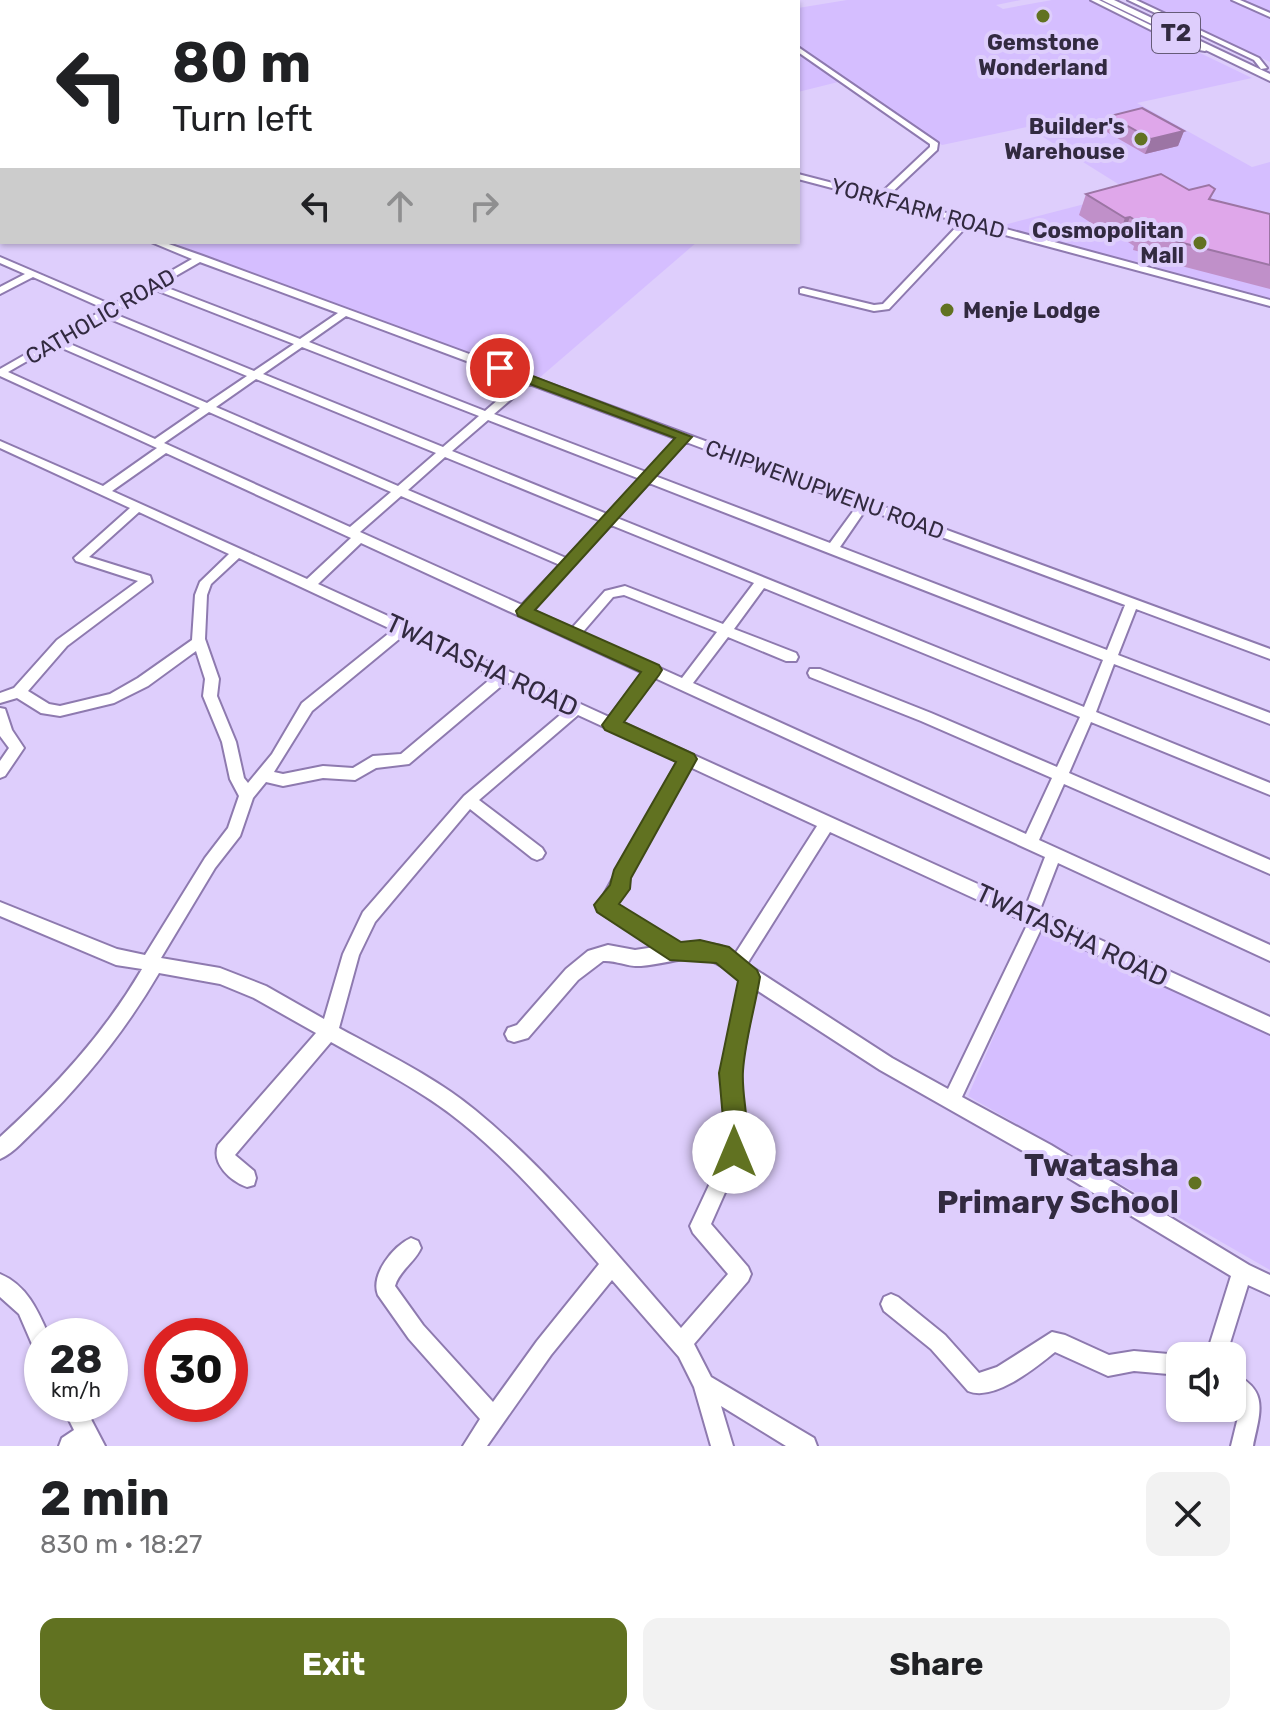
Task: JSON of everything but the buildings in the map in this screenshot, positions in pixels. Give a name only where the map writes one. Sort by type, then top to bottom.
[{"type":"main road","name":"T2","points":[[1107,0],[1177,25],[1269,74]]},
{"type":"main road","name":"T2","points":[[1124,1],[1205,49],[1269,74]]},
{"type":"street","points":[[1094,0],[1189,47],[1205,49]]},
{"type":"street","points":[[1235,0],[1270,15]]},
{"type":"street","points":[[1144,12],[1257,59],[1269,74]]},
{"type":"street","points":[[800,50],[934,143],[934,148],[881,198]]},
{"type":"street","name":"YORKFARM ROAD","points":[[800,177],[1270,303]]},
{"type":"street","points":[[803,291],[874,308],[886,307],[967,221]]},
{"type":"street","name":"CHIPWENUPWENU ROAD","points":[[161,244],[1270,654]]},
{"type":"street","name":"CATHOLIC ROAD","points":[[0,373],[200,258]]},
{"type":"street","points":[[0,260],[258,374],[761,583],[1270,789]]},
{"type":"street","points":[[0,291],[32,274]]},
{"type":"street","points":[[154,286],[1270,719]]},
{"type":"street","points":[[104,491],[210,407],[346,312]]},
{"type":"street","points":[[56,342],[569,564]]},
{"type":"street","points":[[0,373],[1270,953]]},
{"type":"street","points":[[310,584],[400,490],[528,379]]},
{"type":"street","points":[[524,611],[685,437]]},
{"type":"street","name":"TWATASHA ROAD","points":[[0,444],[1270,1026]]},
{"type":"street","points":[[832,549],[864,504]]},
{"type":"street","points":[[0,698],[19,692],[62,643],[146,582],[146,579],[80,558],[138,507]]},
{"type":"street","points":[[238,552],[206,582],[199,612],[199,642],[212,679],[210,696],[229,742],[237,779],[247,795]]},
{"type":"street","points":[[685,684],[761,583]]},
{"type":"street","points":[[574,634],[609,594],[619,590],[630,591],[791,657]]},
{"type":"street","points":[[1030,842],[1088,714],[1132,603]]},
{"type":"street","points":[[0,1150],[86,1067],[131,1006],[151,964],[210,863],[235,831],[247,795],[264,776],[314,699],[404,628]]},
{"type":"street","points":[[19,692],[46,709],[60,711],[114,698],[143,682],[199,642]]},
{"type":"street","points":[[611,725],[653,670]]},
{"type":"street","points":[[815,673],[1270,867]]},
{"type":"street","points":[[264,776],[283,780],[323,772],[355,774],[373,762],[404,760],[505,675]]},
{"type":"street","points":[[247,1178],[226,1159],[225,1152],[330,1030],[351,954],[369,917],[469,800],[505,766],[576,709]]},
{"type":"street","points":[[0,713],[5,732],[17,748],[0,772]]},
{"type":"street","points":[[678,953],[604,905],[619,889],[621,876],[687,759]]},
{"type":"street","points":[[469,800],[537,853]]},
{"type":"street","points":[[681,1344],[741,1274],[700,1226],[734,1152],[736,1130],[731,1073],[743,971],[828,822]]},
{"type":"street","points":[[952,1099],[1034,917],[1054,853]]},
{"type":"street","points":[[0,909],[116,957],[220,976],[287,1006],[330,1030],[438,1094],[468,1116],[551,1194],[681,1344],[704,1384],[722,1446]]},
{"type":"street","points":[[514,1034],[522,1032],[597,954],[605,952],[641,958],[666,952],[711,951],[851,1044],[1157,1218],[1242,1272],[1270,1285]]},
{"type":"street","points":[[411,1248],[388,1275],[385,1288],[416,1332],[493,1418]]},
{"type":"street","points":[[474,1446],[544,1348],[612,1264]]},
{"type":"street","points":[[1220,1342],[1242,1272]]},
{"type":"street","points":[[0,1284],[26,1307],[31,1318]]},
{"type":"street","points":[[891,1304],[938,1342],[975,1384],[985,1384],[1018,1367],[1052,1342],[1108,1366],[1134,1361],[1166,1364]]},
{"type":"street","points":[[704,1384],[806,1446]]},
{"type":"street","points":[[1242,1446],[1252,1401],[1246,1396]]},
{"type":"street","points":[[78,1422],[84,1442]]},
{"type":"shaded area","points":[[847,0],[1021,0],[996,5],[1003,9],[1052,0],[1090,0],[1252,78],[1137,103],[1252,167],[1270,162],[1270,299],[1000,226],[1131,192],[1027,127],[942,145],[846,80],[800,92],[800,8]]},
{"type":"shaded area","points":[[1135,0],[1270,0],[1270,62]]},
{"type":"shaded area","points":[[179,244],[695,244],[538,379]]},
{"type":"shaded area","name":"Twatasha Primary School","points":[[1042,925],[1270,1033],[1270,1270],[968,1096]]},
{"type":"place","name":"Gemstone Wonderland","points":[[1043,16]]},
{"type":"place","name":"Builder's Warehouse","points":[[1141,139]]},
{"type":"place","name":"Cosmopolitan Mall","points":[[1200,243]]},
{"type":"place","name":"Menje Lodge","points":[[947,310]]},
{"type":"place","name":"Twatasha Primary School","points":[[1195,1183]]},
{"type":"route","points":[[500,368],[685,437],[524,611],[653,670],[611,725],[687,759],[621,876],[619,889],[604,905],[678,953],[700,950],[721,954],[749,977],[731,1073],[736,1130],[734,1152]]}]
